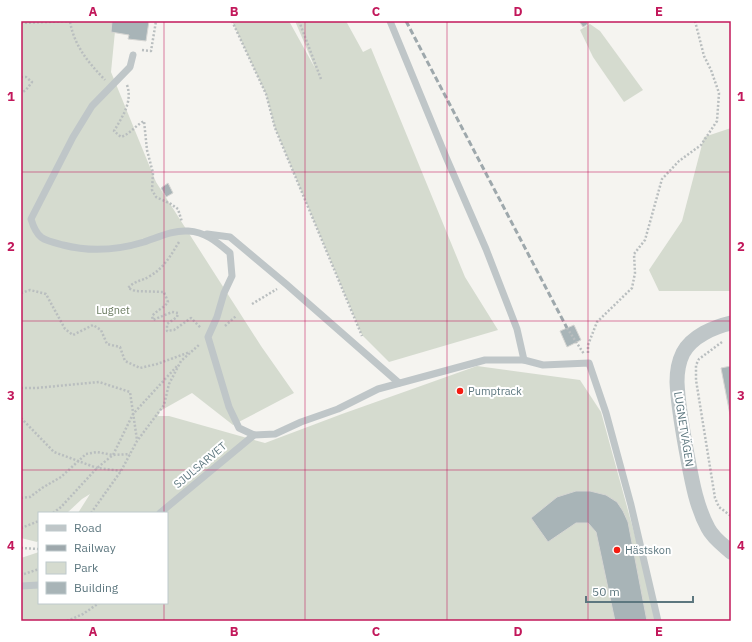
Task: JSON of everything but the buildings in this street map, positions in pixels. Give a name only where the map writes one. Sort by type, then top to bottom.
[{"type":"street","name":"LUGNETVÄGEN","points":[[731,323],[698,336],[688,346],[683,353],[679,365],[677,381],[681,420],[689,468],[697,500],[708,528],[717,540],[731,552]]},
{"type":"lane","points":[[390,21],[489,256],[517,329],[524,360]]},
{"type":"lane","points":[[133,55],[130,67],[92,106],[73,137],[31,219],[35,232],[46,241],[70,247],[93,250],[118,248],[145,242],[166,234],[188,231],[230,237],[399,383]]},
{"type":"lane","points":[[205,234],[216,240],[230,253],[232,276],[224,293],[217,317],[208,337],[229,407],[239,428],[254,435],[276,434],[301,422],[338,409],[378,389],[485,360],[524,360],[543,365],[589,363],[606,412],[631,505],[658,621]]},
{"type":"lane","name":"SJULSARVET","points":[[161,512],[254,435]]},
{"type":"lane","points":[[21,586],[38,584]]},
{"type":"path","points":[[21,24],[71,21],[72,34],[87,61],[110,86]]},
{"type":"path","points":[[133,55],[141,50],[151,51],[156,21]]},
{"type":"path","points":[[232,21],[266,94],[275,128],[362,335]]},
{"type":"path","points":[[299,21],[321,79]]},
{"type":"path","points":[[589,363],[588,345],[597,322],[632,288],[635,273],[634,254],[645,240],[662,179],[679,161],[700,144],[717,121],[719,93],[711,70],[704,56],[695,21]]},
{"type":"path","points":[[123,73],[129,91],[129,100],[123,116],[114,131],[121,137],[128,134],[135,126],[144,121],[147,150],[153,173],[152,190],[156,197],[171,204],[178,210],[182,222],[181,238],[168,261],[149,277],[134,282],[128,288],[135,292],[164,292],[168,302],[152,316],[153,320],[172,312],[178,313],[177,317],[167,324],[168,331],[174,330],[186,320],[191,318]]},
{"type":"path","points":[[21,77],[26,77],[32,82],[26,90],[21,93]]},
{"type":"path","points":[[252,304],[286,284]]},
{"type":"path","points":[[21,293],[30,290],[46,294],[65,329],[74,334],[93,326],[101,330],[107,344],[120,347],[125,361],[140,368],[157,364],[192,351]]},
{"type":"path","points":[[225,326],[236,316]]},
{"type":"path","points":[[567,328],[589,363]]},
{"type":"path","points":[[54,512],[61,507],[97,468],[113,455],[133,414],[181,361],[208,337]]},
{"type":"path","points":[[726,340],[699,359],[696,365],[696,380],[715,498],[719,507],[731,516]]},
{"type":"path","points":[[92,512],[121,471],[137,441],[164,405],[169,384],[181,361]]},
{"type":"path","points":[[21,388],[99,382],[130,392],[137,441]]},
{"type":"path","points":[[21,418],[54,452],[97,468],[121,471]]},
{"type":"path","points":[[21,498],[30,497],[61,477],[86,454],[97,452],[113,455],[130,454]]},
{"type":"path","points":[[21,528],[38,521]]},
{"type":"path","points":[[21,548],[38,549]]},
{"type":"path","points":[[21,575],[38,569]]},
{"type":"path","points":[[67,621],[83,614],[98,604]]},
{"type":"green space","name":"Lugnet","points":[[21,21],[116,21],[111,72],[156,182],[261,346],[294,393],[233,425],[192,393],[160,411],[158,416],[169,416],[265,443],[477,366],[580,380],[601,412],[654,605],[655,621],[21,621],[21,558],[38,552],[38,604],[168,604],[168,512],[79,512],[90,494],[82,499],[68,512],[38,512],[38,541],[21,538]]},
{"type":"green space","points":[[232,21],[289,21],[315,68],[295,21],[346,21],[363,52],[371,48],[465,277],[498,330],[389,362],[362,335],[275,128],[266,94]]},
{"type":"green space","points":[[590,24],[600,31],[643,90],[624,102],[593,57],[580,30]]},
{"type":"green space","points":[[731,128],[731,291],[659,291],[649,270],[682,221],[704,137]]},
{"type":"railway","points":[[406,21],[567,328]]},
{"type":"place","name":"Pumptrack","points":[[460,391]]},
{"type":"place","name":"Hästskon","points":[[617,550]]}]
